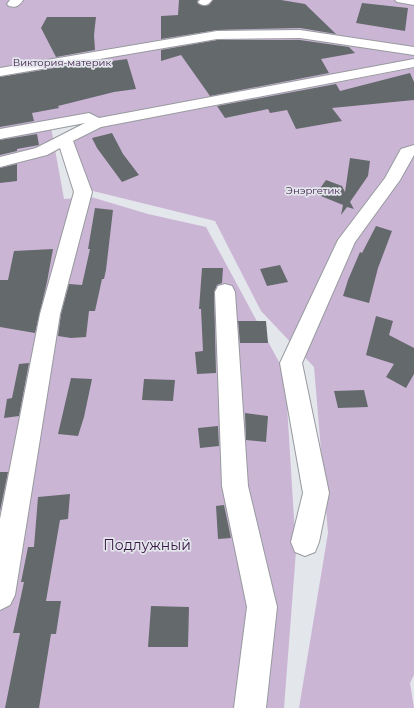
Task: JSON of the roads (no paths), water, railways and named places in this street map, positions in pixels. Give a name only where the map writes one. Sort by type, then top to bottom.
[{"type":"lane","points":[[400,0],[414,2]]},
{"type":"lane","points":[[0,72],[217,35],[300,34],[414,51]]},
{"type":"lane","points":[[0,162],[41,152],[97,123],[414,63]]},
{"type":"lane","points":[[0,134],[89,118],[97,123]]},
{"type":"lane","points":[[0,595],[50,314],[83,192],[65,140]]},
{"type":"lane","points":[[305,542],[316,493],[291,363],[347,240],[392,180],[407,152],[414,150]]},
{"type":"lane","points":[[225,292],[235,486],[262,607],[250,708]]},
{"type":"park label","name":"Виктория-материк","points":[[62,62]]},
{"type":"park label","name":"Энэргетик","points":[[313,190]]},
{"type":"park label","name":"Подлужный","points":[[147,545]]}]
